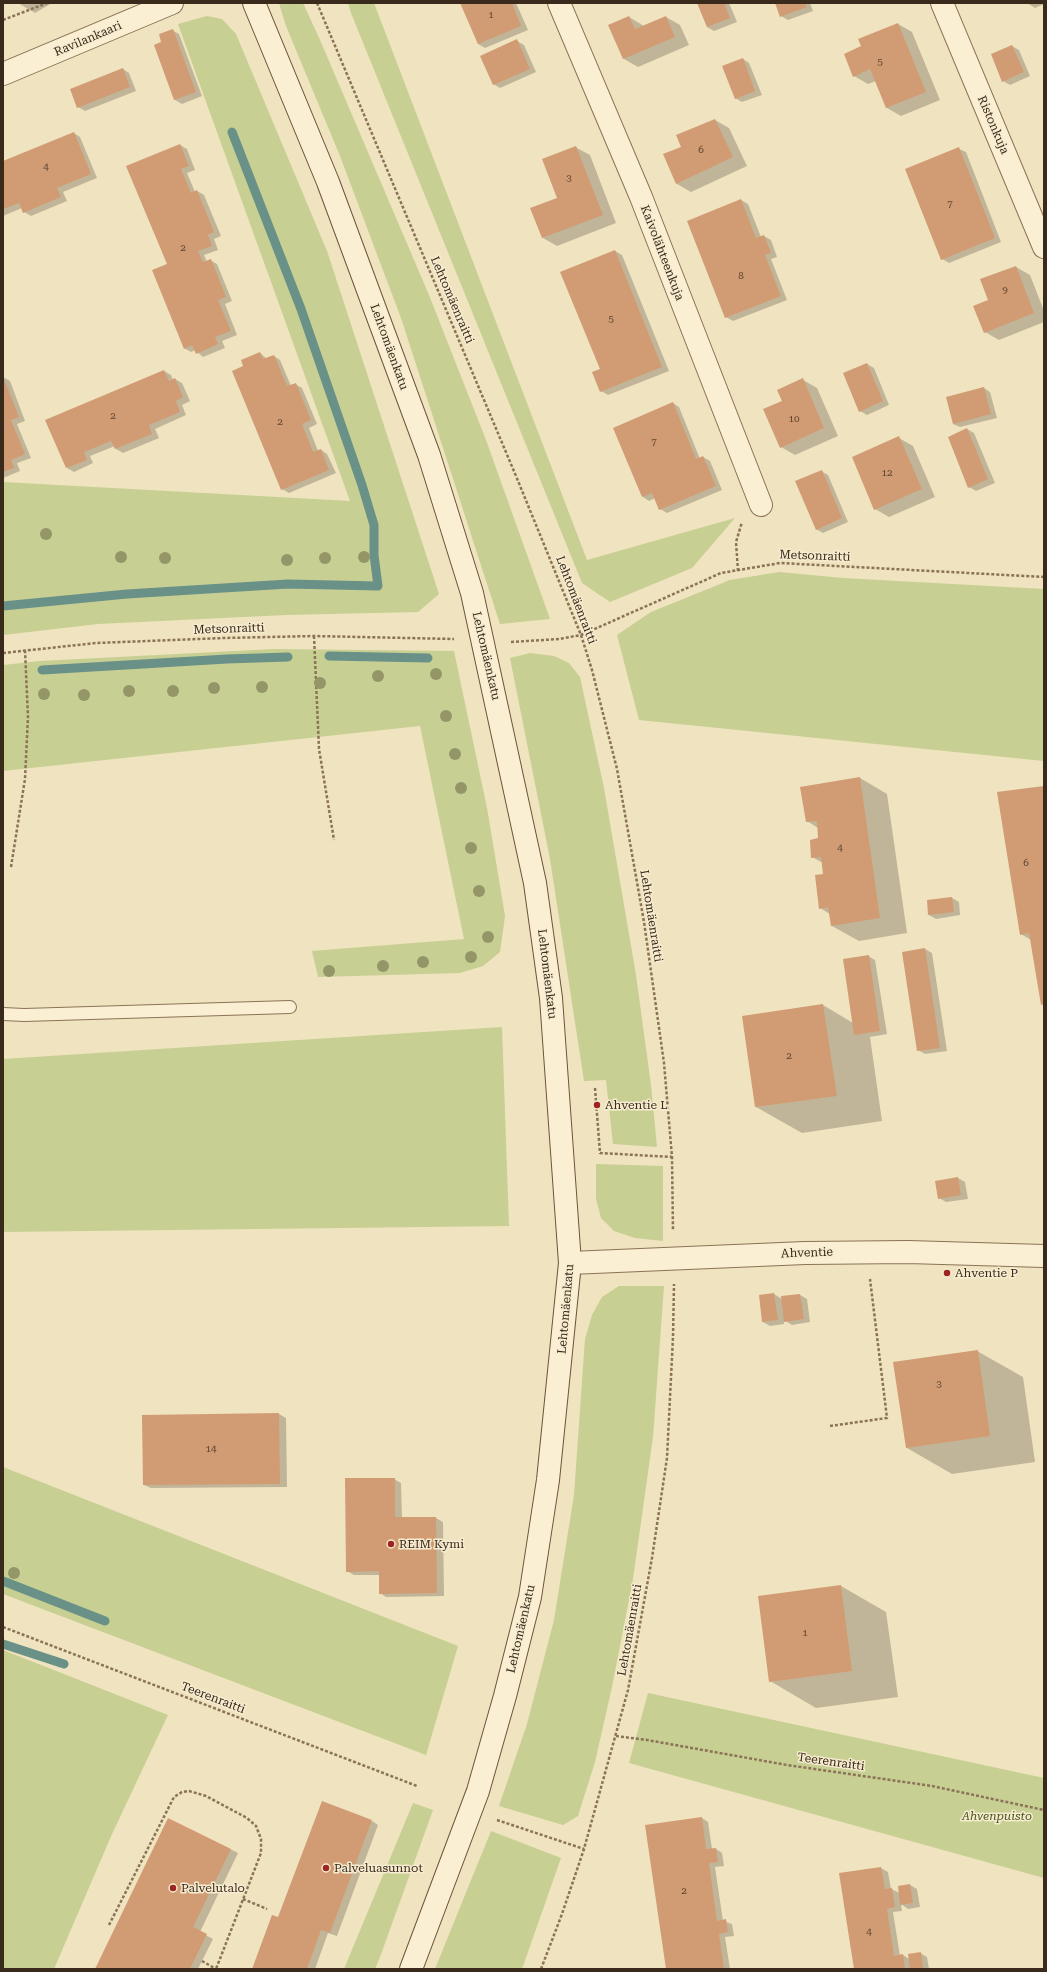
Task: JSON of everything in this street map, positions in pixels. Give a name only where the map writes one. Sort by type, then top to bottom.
[{"type":"street","name":"Ravilankaari","points":[[3,74],[172,3]]},
{"type":"street","name":"Lehtomäenkatu","points":[[254,3],[328,182],[424,440],[472,593],[535,883],[551,998],[570,1263],[548,1480],[530,1597],[505,1696],[478,1791],[411,1969]]},
{"type":"street","name":"Kaivolähteenkuja","points":[[559,3],[641,197],[761,505]]},
{"type":"street","name":"Ristonkuja","points":[[942,3],[1044,247]]},
{"type":"street","name":"Ahventie","points":[[570,1263],[813,1253],[908,1252],[1044,1256]]},
{"type":"lane","points":[[3,1014],[24,1015],[290,1007]]},
{"type":"path","points":[[3,20],[47,3]]},
{"type":"path","name":"Lehtomäenraitti","points":[[318,3],[581,635],[619,776],[651,969],[664,1063],[672,1157],[673,1234]]},
{"type":"path","points":[[738,570],[736,542],[740,524],[761,505]]},
{"type":"path","name":"Metsonraitti","points":[[504,642],[559,639],[581,635],[721,573],[780,563],[1044,576]]},
{"type":"path","points":[[314,636],[319,749],[334,840]]},
{"type":"path","name":"Metsonraitti","points":[[3,653],[96,643],[314,636],[456,639]]},
{"type":"path","points":[[11,866],[25,779],[28,717],[25,650]]},
{"type":"path","points":[[595,1088],[600,1153],[672,1157]]},
{"type":"path","points":[[830,1426],[887,1418],[870,1278]]},
{"type":"path","name":"Lehtomäenraitti","points":[[541,1969],[562,1914],[584,1849],[616,1736],[631,1674],[652,1558],[667,1458],[674,1283]]},
{"type":"path","name":"Teerenraitti","points":[[3,1627],[417,1786]]},
{"type":"path","name":"Teerenraitti","points":[[616,1736],[647,1740],[787,1765],[932,1786],[1044,1810]]},
{"type":"path","points":[[109,1924],[174,1798],[182,1792],[189,1791],[206,1796],[247,1818],[256,1826],[261,1839],[261,1853],[216,1969],[202,1962]]},
{"type":"path","points":[[497,1820],[584,1849]]},
{"type":"path","points":[[243,1899],[267,1909]]},
{"type":"green space","points":[[279,3],[303,3],[320,40],[429,295],[486,440],[550,619],[500,624],[401,318],[340,156],[286,26]]},
{"type":"green space","points":[[348,3],[374,3],[587,560],[735,518],[692,568],[610,602],[582,583]]},
{"type":"green space","points":[[207,16],[222,19],[236,34],[327,251],[439,594],[418,612],[286,615],[98,624],[3,635],[3,482],[350,501],[178,24]]},
{"type":"green space","points":[[779,572],[843,578],[1044,589],[1044,761],[639,720],[617,635],[651,612],[730,580]]},
{"type":"green space","points":[[274,649],[454,651],[487,808],[505,916],[500,952],[483,966],[460,973],[318,977],[312,951],[464,939],[420,726],[3,771],[3,665],[40,661]]},
{"type":"green space","points":[[530,653],[554,656],[569,663],[580,677],[604,788],[636,975],[651,1085],[657,1147],[613,1144],[606,1080],[584,1081],[550,859],[510,658]]},
{"type":"green space","points":[[502,1027],[509,1226],[3,1232],[3,1059]]},
{"type":"green space","points":[[596,1164],[663,1166],[663,1241],[635,1238],[614,1231],[601,1218],[596,1199]]},
{"type":"green space","points":[[619,1286],[664,1286],[653,1437],[633,1579],[612,1687],[595,1762],[578,1816],[563,1825],[499,1806],[527,1724],[554,1620],[574,1495],[585,1339],[592,1315],[602,1297]]},
{"type":"green space","points":[[3,1467],[458,1646],[426,1755],[3,1594]]},
{"type":"green space","points":[[3,1650],[168,1715],[112,1834],[54,1969],[3,1969]]},
{"type":"green space","name":"Ahvenpuisto","points":[[648,1693],[1044,1778],[1044,1878],[629,1763]]},
{"type":"green space","points":[[413,1803],[433,1810],[380,1957],[375,1969],[344,1969]]},
{"type":"green space","points":[[491,1831],[561,1858],[522,1969],[435,1969]]},
{"type":"building","points":[[460,3],[512,3],[521,26],[478,44]]},
{"type":"building","points":[[697,3],[724,3],[730,18],[707,27]]},
{"type":"building","points":[[775,3],[805,3],[807,7],[780,17]]},
{"type":"building","points":[[629,16],[635,29],[666,16],[675,37],[623,59],[608,25]]},
{"type":"building","points":[[898,23],[926,92],[886,108],[870,69],[853,77],[844,54],[861,46],[858,39]]},
{"type":"building","points":[[173,29],[196,92],[174,100],[154,45],[161,42],[159,34]]},
{"type":"building","points":[[517,39],[530,69],[493,85],[480,56]]},
{"type":"building","points":[[1012,45],[1024,72],[1002,82],[991,54]]},
{"type":"building","points":[[743,58],[755,91],[735,99],[722,66]]},
{"type":"building","points":[[123,68],[130,87],[77,108],[70,89]]},
{"type":"building","points":[[715,119],[733,157],[676,184],[663,154],[681,147],[676,135]]},
{"type":"building","points":[[74,132],[91,174],[57,188],[61,197],[23,213],[19,203],[3,209],[3,161]]},
{"type":"building","points":[[180,144],[189,166],[181,169],[191,193],[197,190],[214,232],[208,235],[212,246],[198,251],[203,262],[211,259],[226,297],[218,300],[231,331],[215,337],[218,344],[196,354],[192,345],[184,349],[152,270],[167,264],[126,166]]},
{"type":"building","points":[[576,146],[603,215],[542,238],[530,208],[557,198],[542,159]]},
{"type":"building","points":[[959,147],[995,238],[941,260],[905,169]]},
{"type":"building","points":[[741,199],[756,238],[764,235],[771,253],[765,255],[781,296],[725,318],[687,221]]},
{"type":"building","points":[[615,250],[662,367],[600,392],[592,372],[600,369],[560,272]]},
{"type":"building","points":[[1016,266],[1034,313],[984,333],[973,306],[988,300],[980,279]]},
{"type":"building","points":[[260,352],[263,359],[274,355],[287,386],[296,383],[311,420],[302,424],[313,452],[321,449],[329,470],[281,490],[232,371],[243,366],[241,360]]},
{"type":"building","points":[[867,363],[883,401],[859,412],[843,373]]},
{"type":"building","points":[[164,370],[169,381],[175,378],[183,397],[176,401],[180,412],[149,425],[152,434],[115,449],[111,441],[84,452],[87,460],[66,468],[45,420]]},
{"type":"building","points":[[3,377],[19,417],[11,420],[25,454],[11,460],[14,468],[3,472]]},
{"type":"building","points":[[803,378],[824,428],[780,448],[763,409],[782,401],[777,390]]},
{"type":"building","points":[[984,387],[991,414],[953,424],[946,397]]},
{"type":"building","points":[[673,402],[696,459],[703,456],[716,486],[659,510],[652,493],[642,497],[613,428]]},
{"type":"building","points":[[967,428],[988,479],[968,488],[948,437]]},
{"type":"building","points":[[899,436],[922,489],[874,510],[852,457]]},
{"type":"building","points":[[822,470],[842,518],[816,530],[795,481]]},
{"type":"building","points":[[860,777],[880,918],[831,926],[828,907],[819,909],[815,875],[823,874],[821,857],[811,858],[810,840],[818,838],[817,821],[806,822],[800,787]]},
{"type":"building","points":[[1044,786],[1044,1004],[1041,1005],[1029,933],[1020,935],[997,792]]},
{"type":"building","points":[[952,897],[954,912],[928,915],[927,900]]},
{"type":"building","points":[[925,948],[940,1048],[917,1051],[902,952]]},
{"type":"building","points":[[869,955],[880,1031],[854,1035],[843,959]]},
{"type":"building","points":[[823,1004],[837,1096],[755,1107],[742,1016]]},
{"type":"building","points":[[958,1177],[961,1195],[938,1199],[935,1181]]},
{"type":"building","points":[[774,1293],[778,1320],[762,1322],[759,1295]]},
{"type":"building","points":[[800,1294],[804,1319],[784,1322],[781,1296]]},
{"type":"building","points":[[978,1350],[990,1436],[906,1448],[893,1362]]},
{"type":"building","points":[[279,1413],[280,1484],[143,1485],[142,1415]]},
{"type":"building","name":"REIM Kymi","points":[[345,1478],[395,1478],[395,1517],[436,1517],[437,1593],[379,1594],[379,1571],[346,1572]]},
{"type":"building","points":[[841,1585],[852,1671],[769,1682],[758,1596]]},
{"type":"building","name":"Palveluasunnot","points":[[322,1801],[372,1820],[330,1933],[321,1930],[307,1969],[252,1969],[272,1915],[278,1917]]},
{"type":"building","points":[[702,1817],[706,1849],[716,1848],[718,1862],[709,1863],[717,1921],[726,1919],[728,1932],[719,1934],[724,1969],[666,1969],[645,1825]]},
{"type":"building","name":"Palvelutalo","points":[[168,1818],[231,1849],[193,1927],[207,1934],[190,1969],[95,1969]]},
{"type":"building","points":[[881,1867],[885,1889],[892,1888],[895,1907],[887,1909],[894,1956],[903,1954],[905,1969],[854,1969],[839,1873]]},
{"type":"building","points":[[910,1884],[913,1903],[900,1905],[898,1886]]},
{"type":"building","points":[[921,1952],[923,1969],[910,1969],[908,1954]]},
{"type":"waterway","points":[[3,606],[127,594],[288,584],[378,586],[374,555],[374,525],[362,485],[301,309],[232,132]]},
{"type":"waterway","points":[[329,656],[428,658]]},
{"type":"waterway","points":[[42,670],[227,659],[288,657]]},
{"type":"waterway","points":[[3,1581],[105,1621]]},
{"type":"waterway","points":[[3,1644],[64,1664]]},
{"type":"place","name":"Ahventie L","points":[[597,1105]]},
{"type":"place","name":"Ahventie P","points":[[947,1273]]},
{"type":"place","name":"REIM Kymi","points":[[391,1544]]},
{"type":"place","name":"Palveluasunnot","points":[[326,1868]]},
{"type":"place","name":"Palvelutalo","points":[[173,1888]]}]
